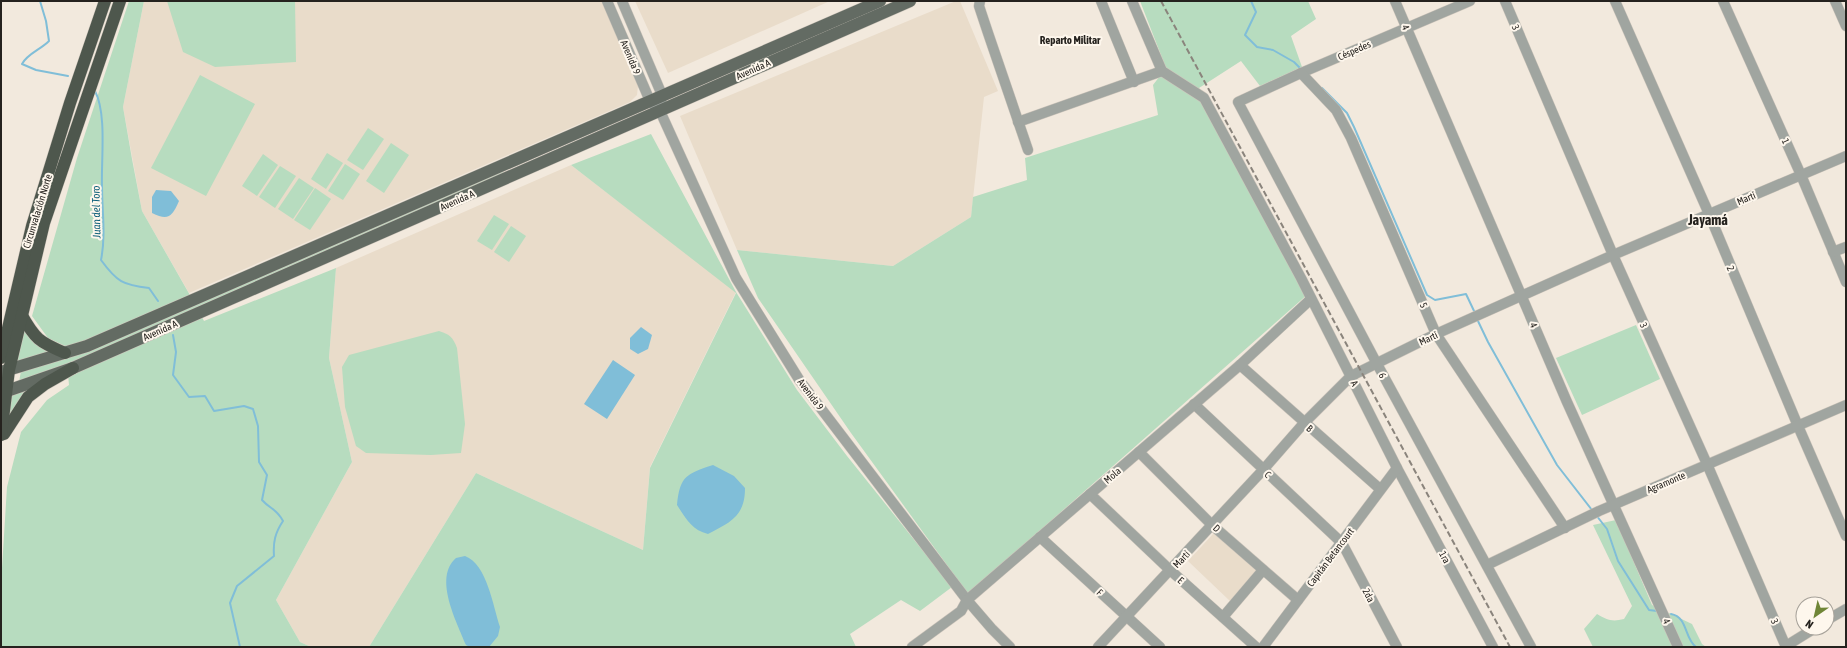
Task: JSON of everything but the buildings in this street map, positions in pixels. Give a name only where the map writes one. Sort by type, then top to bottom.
[{"type":"highway","name":"Circunvalación Norte","points":[[1,358],[32,226],[70,103],[105,1]]},
{"type":"highway","name":"Circunvalación Norte","points":[[1,435],[5,371],[44,223],[120,1]]},
{"type":"highway","points":[[21,314],[31,332],[39,341],[65,353]]},
{"type":"highway","points":[[1,438],[28,397],[45,384],[73,368]]},
{"type":"main road","name":"Avenida A","points":[[5,371],[87,346],[880,1]]},
{"type":"main road","name":"Avenida A","points":[[4,392],[73,368],[910,1]]},
{"type":"main road","points":[[516,159],[531,168]]},
{"type":"street","name":"Avenida 9","points":[[607,1],[650,101],[660,111],[736,278],[800,381],[967,600],[1010,647]]},
{"type":"street","name":"Avenida 9","points":[[622,1],[662,95]]},
{"type":"street","points":[[980,1],[979,6],[1028,150]]},
{"type":"street","points":[[1101,1],[1134,82]]},
{"type":"street","points":[[1018,122],[1162,71],[1132,1]]},
{"type":"street","name":"4","points":[[1395,1],[1567,402],[1615,504],[1678,647]]},
{"type":"street","name":"Céspedes","points":[[1238,102],[1406,27],[1470,1]]},
{"type":"street","name":"3","points":[[1505,1],[1613,255],[1707,464],[1786,646]]},
{"type":"street","name":"2","points":[[1615,1],[1709,214],[1846,536]]},
{"type":"street","name":"1","points":[[1723,1],[1801,175],[1846,282]]},
{"type":"street","points":[[1835,1],[1846,26]]},
{"type":"street","name":"A","points":[[1162,71],[1204,98],[1351,376],[1397,468]]},
{"type":"street","name":"5","points":[[1304,72],[1336,110],[1352,138],[1436,334],[1565,528]]},
{"type":"street","points":[[660,111],[662,95]]},
{"type":"street","name":"6","points":[[1238,102],[1376,362],[1531,647]]},
{"type":"street","name":"Martí","points":[[1098,647],[1264,470],[1304,423],[1351,376],[1376,362],[1522,295],[1846,156]]},
{"type":"street","points":[[1833,252],[1846,247]]},
{"type":"street","name":"Mola","points":[[912,647],[961,611],[967,600],[1240,365],[1311,300]]},
{"type":"street","name":"B","points":[[1240,365],[1380,489]]},
{"type":"street","name":"C","points":[[1194,404],[1342,543]]},
{"type":"street","name":"Agramonte","points":[[1487,564],[1615,504],[1846,405]]},
{"type":"street","name":"D","points":[[1139,452],[1212,525],[1298,600]]},
{"type":"street","name":"Capitán Betancourt","points":[[1263,647],[1397,468]]},
{"type":"street","name":"1ra","points":[[1397,468],[1493,647]]},
{"type":"street","name":"E","points":[[1090,494],[1170,570],[1256,647]]},
{"type":"street","name":"F","points":[[1040,537],[1160,647]]},
{"type":"street","name":"2da","points":[[1342,543],[1397,647]]},
{"type":"street","points":[[1223,617],[1263,570]]},
{"type":"street","points":[[1835,615],[1846,609]]},
{"type":"street","points":[[1786,646],[1802,636]]},
{"type":"shaded area","points":[[144,1],[602,1],[638,86],[637,95],[630,102],[189,293],[142,211],[123,107]]},
{"type":"shaded area","points":[[635,1],[830,1],[668,73]]},
{"type":"shaded area","points":[[956,1],[960,1],[998,91],[984,97],[971,217],[893,266],[737,250],[680,116]]},
{"type":"shaded area","points":[[571,165],[736,292],[650,467],[643,550],[476,473],[369,647],[311,647],[300,642],[276,600],[352,462],[329,358],[336,268]]},
{"type":"shaded area","points":[[1214,533],[1257,570],[1230,601],[1188,561]]},
{"type":"green space","points":[[129,1],[144,1],[123,107],[142,211],[195,304],[503,171],[503,173],[197,307],[204,321],[336,268],[329,358],[352,462],[276,600],[300,642],[311,647],[1,647],[1,584],[7,487],[21,432],[47,400],[69,385],[67,364],[19,382],[21,371],[66,356],[65,346],[48,338],[32,316],[77,158]]},
{"type":"green space","points":[[167,1],[295,1],[296,62],[215,67],[183,52]]},
{"type":"green space","points":[[1140,1],[1308,1],[1316,19],[1291,36],[1302,67],[1260,86],[1241,61],[1199,88],[1308,294],[968,594],[851,433],[758,298],[737,250],[893,266],[971,217],[973,197],[1027,180],[1025,158],[1158,115],[1153,85],[1166,68]]},
{"type":"green space","points":[[200,75],[255,104],[206,196],[151,168]]},
{"type":"green space","points":[[368,128],[384,139],[363,170],[347,160]]},
{"type":"green space","points":[[651,134],[736,292],[797,390],[847,456],[952,587],[920,611],[901,600],[850,634],[856,647],[369,647],[476,473],[643,550],[650,468],[736,293],[571,165]]},
{"type":"green space","points":[[391,143],[409,155],[384,193],[366,181]]},
{"type":"green space","points":[[327,153],[343,163],[326,189],[311,179]]},
{"type":"green space","points":[[263,154],[278,165],[257,196],[242,186]]},
{"type":"green space","points":[[345,164],[360,174],[343,200],[328,191]]},
{"type":"green space","points":[[280,166],[296,176],[275,208],[259,197]]},
{"type":"green space","points":[[299,178],[314,188],[293,219],[278,209]]},
{"type":"green space","points":[[315,188],[331,199],[310,230],[294,220]]},
{"type":"green space","points":[[494,215],[509,224],[492,250],[477,241]]},
{"type":"green space","points":[[511,226],[526,236],[509,262],[494,252]]},
{"type":"green space","points":[[1636,325],[1660,379],[1582,415],[1556,358]]},
{"type":"green space","points":[[25,329],[49,352],[17,362]]},
{"type":"green space","points":[[439,331],[450,336],[457,348],[465,424],[461,453],[431,455],[366,453],[356,446],[345,407],[342,367],[349,355]]},
{"type":"green space","points":[[38,383],[9,416],[12,394]]},
{"type":"green space","points":[[1616,520],[1652,605],[1692,624],[1702,644],[1706,647],[1593,647],[1584,629],[1597,614],[1610,620],[1624,619],[1632,606],[1593,525]]},
{"type":"water","points":[[156,190],[171,191],[179,201],[172,214],[169,216],[162,217],[152,213],[152,197]]},
{"type":"water","points":[[641,327],[652,335],[648,349],[638,354],[630,349],[630,338]]},
{"type":"water","points":[[613,360],[635,375],[607,419],[584,404]]},
{"type":"water","points":[[713,465],[734,476],[745,488],[742,505],[735,517],[730,522],[708,534],[694,527],[677,505],[680,488],[686,478],[696,471]]},
{"type":"water","points":[[465,556],[473,560],[484,576],[492,597],[500,627],[498,636],[489,647],[470,647],[466,645],[449,600],[447,577],[449,567],[456,558]]},
{"type":"waterway","name":"Juan del Toro","points":[[40,1],[46,21],[49,41],[27,57],[22,64],[36,70],[68,76]]},
{"type":"waterway","points":[[1251,1],[1256,12],[1245,35],[1257,47],[1273,50],[1294,62],[1301,69]]},
{"type":"waterway","points":[[1322,88],[1347,113],[1427,295],[1435,300],[1466,294],[1475,313]]},
{"type":"waterway","name":"Juan del Toro","points":[[95,91],[101,112],[103,137],[102,186],[104,232],[101,260],[116,278],[127,284],[149,288],[158,301]]},
{"type":"waterway","points":[[1477,319],[1488,342],[1557,465],[1592,510]]},
{"type":"waterway","name":"Juan del Toro","points":[[173,335],[176,352],[173,375],[189,397],[205,396],[214,411],[244,406],[253,409],[258,426],[259,462],[267,475],[262,500],[276,511],[283,521],[275,538],[274,556],[237,586],[230,603],[240,647]]},
{"type":"waterway","points":[[1596,515],[1607,529],[1618,561],[1649,610],[1657,611]]},
{"type":"waterway","points":[[1671,614],[1680,619],[1689,638],[1696,647]]},
{"type":"railway","points":[[1161,1],[1510,647]]},
{"type":"district","name":"Reparto Militar","points":[[1070,40]]},
{"type":"district","name":"Jayamá","points":[[1708,220]]}]
